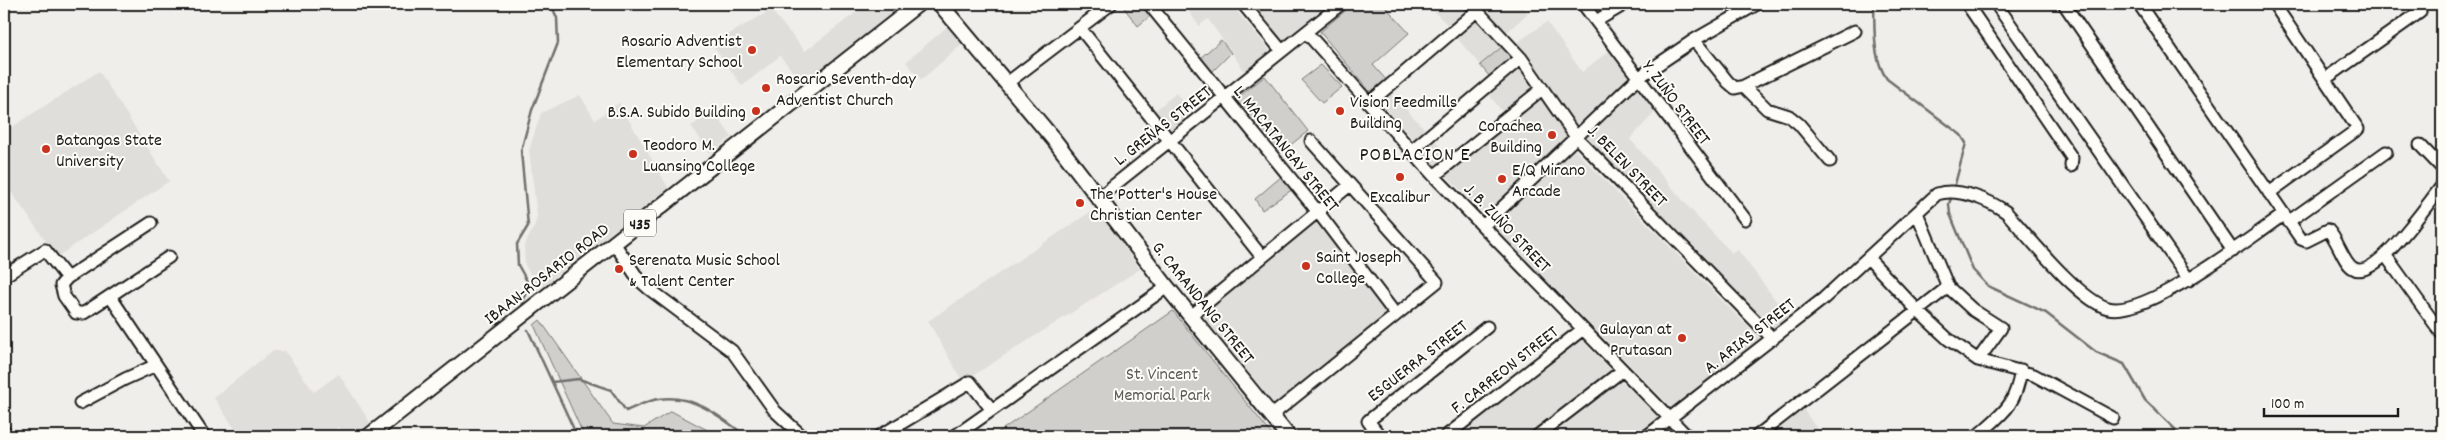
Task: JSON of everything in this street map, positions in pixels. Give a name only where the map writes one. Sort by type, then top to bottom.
[{"type":"main road","name":"IBAAN-ROSARIO ROAD","points":[[369,436],[918,4]]},
{"type":"main road","name":"G. CARANDANG STREET","points":[[940,4],[1007,83],[1190,316],[1288,436]]},
{"type":"street","points":[[1007,83],[1111,4]]},
{"type":"street","name":"L. MACATANGAY STREET","points":[[1149,4],[1318,212],[1396,315]]},
{"type":"street","points":[[1243,4],[1282,51]]},
{"type":"street","name":"L. GREÑAS STREET","points":[[1098,198],[1341,4]]},
{"type":"street","name":"Y. ZUÑO STREET","points":[[1583,4],[1745,220]]},
{"type":"street","points":[[1596,21],[1625,4]]},
{"type":"street","points":[[1483,226],[1638,78],[1694,40],[1757,4]]},
{"type":"street","points":[[1967,4],[2072,158],[2071,166]]},
{"type":"street","points":[[1996,4],[2188,280]]},
{"type":"street","points":[[2064,4],[2233,251]]},
{"type":"street","points":[[2139,4],[2302,239],[2306,241],[2328,230],[2334,236],[2351,267],[2357,270],[2365,269],[2386,256],[2442,186]]},
{"type":"street","points":[[2269,193],[2358,129],[2274,4]]},
{"type":"street","points":[[2324,79],[2420,12],[2414,4]]},
{"type":"street","points":[[1369,103],[1474,7]]},
{"type":"street","name":"J. BELEN STREET","points":[[1474,7],[1521,58],[1576,138],[1773,339]]},
{"type":"street","points":[[1080,28],[1262,257]]},
{"type":"street","points":[[1694,40],[1735,88],[1744,86],[1855,31]]},
{"type":"street","name":"J. B. ZUÑO STREET","points":[[1306,32],[1434,176],[1687,436]]},
{"type":"street","points":[[1411,151],[1521,58]]},
{"type":"street","points":[[1744,86],[1768,109],[1789,116],[1799,124],[1830,161]]},
{"type":"street","points":[[1434,176],[1542,88]]},
{"type":"street","points":[[1271,416],[1437,282],[1311,141]]},
{"type":"street","points":[[2420,145],[2442,168]]},
{"type":"street","name":"A. ARIAS STREET","points":[[1647,436],[1823,299],[1869,259],[1932,197],[1947,191],[1995,204],[2006,212],[2080,290],[2107,308],[2121,310],[2135,306],[2188,280],[2386,152]]},
{"type":"street","points":[[1190,316],[1350,185]]},
{"type":"street","points":[[1917,213],[1948,287],[1973,310],[2001,328],[1978,360]]},
{"type":"street","points":[[150,223],[67,278],[60,287],[76,313],[84,313],[169,258]]},
{"type":"street","points":[[614,243],[639,280],[732,351],[775,411],[802,436]]},
{"type":"street","points":[[4,276],[45,250],[67,278]]},
{"type":"street","points":[[2386,256],[2442,334]]},
{"type":"street","points":[[1869,259],[1919,312],[1948,339],[1978,360],[2021,370],[2113,418]]},
{"type":"street","points":[[955,436],[1167,287]]},
{"type":"street","points":[[1757,436],[1919,312],[1948,287]]},
{"type":"street","points":[[110,296],[204,436]]},
{"type":"street","name":"ESGUERRA STREET","points":[[1380,436],[1368,421],[1487,327]]},
{"type":"street","name":"F. CARREON STREET","points":[[1446,436],[1583,329]]},
{"type":"street","points":[[80,403],[156,366]]},
{"type":"street","points":[[1537,436],[1623,370]]},
{"type":"street","points":[[1977,436],[2010,406],[2018,391],[2021,370]]},
{"type":"street","points":[[880,436],[970,382],[992,410]]},
{"type":"street","points":[[4,431],[7,436]]},
{"type":"shaded area","points":[[867,4],[902,4],[804,85],[780,56],[742,86],[712,44],[771,10],[805,51]]},
{"type":"shaded area","points":[[1184,4],[1231,4],[1271,52],[1245,72],[1208,19],[1199,26]]},
{"type":"shaded area","points":[[1250,4],[1329,4],[1282,41]]},
{"type":"shaded area","points":[[1426,4],[1464,4],[1471,11],[1451,28]]},
{"type":"shaded area","points":[[1495,4],[1520,4],[1528,13],[1506,33],[1486,12]]},
{"type":"shaded area","points":[[1477,20],[1503,46],[1480,65],[1456,37]]},
{"type":"shaded area","points":[[1547,22],[1582,72],[1610,50],[1629,78],[1575,129],[1516,43]]},
{"type":"shaded area","points":[[949,25],[964,43],[921,80],[906,62]]},
{"type":"shaded area","points":[[1520,64],[1536,88],[1504,114],[1487,92]]},
{"type":"shaded area","points":[[99,71],[169,181],[57,257],[4,182],[4,132]]},
{"type":"shaded area","points":[[1639,86],[1657,110],[1630,139],[1700,220],[1732,253],[1738,250],[1789,318],[1771,331],[1585,139]]},
{"type":"shaded area","points":[[1176,93],[1192,114],[1168,135],[1151,114]]},
{"type":"shaded area","points":[[1390,93],[1427,131],[1415,141],[1380,102]]},
{"type":"shaded area","points":[[580,95],[595,120],[619,103],[669,189],[528,297],[532,277],[525,265],[524,246],[534,227],[537,216],[529,150],[541,113]]},
{"type":"shaded area","points":[[1540,95],[1568,137],[1485,215],[1444,173]]},
{"type":"shaded area","points":[[713,111],[732,137],[710,153],[691,126]]},
{"type":"shaded area","points":[[1433,138],[1450,158],[1438,168],[1420,148]]},
{"type":"shaded area","points":[[1574,149],[1760,339],[1672,408],[1493,225]]},
{"type":"shaded area","points":[[1096,208],[1140,269],[963,382],[928,321]]},
{"type":"shaded area","name":"Saint Joseph College","points":[[1317,218],[1390,314],[1276,406],[1201,314]]},
{"type":"shaded area","points":[[1579,337],[1612,371],[1527,436],[1452,436]]},
{"type":"shaded area","points":[[272,351],[285,351],[314,392],[339,374],[373,427],[362,436],[345,436],[338,427],[326,436],[240,436],[214,398]]},
{"type":"shaded area","points":[[1620,379],[1659,419],[1637,436],[1546,436]]},
{"type":"shaded area","points":[[1803,409],[1822,436],[1768,436]]},
{"type":"green space","points":[[1129,4],[1141,4],[1150,16],[1138,26],[1124,8]]},
{"type":"green space","points":[[1353,4],[1383,4],[1409,33],[1373,65],[1388,82],[1373,95],[1320,32]]},
{"type":"green space","points":[[1221,40],[1231,53],[1210,74],[1199,59]]},
{"type":"green space","points":[[1503,46],[1514,58],[1490,77],[1480,65]]},
{"type":"green space","points":[[1321,65],[1342,87],[1322,103],[1301,80]]},
{"type":"green space","points":[[1265,76],[1308,131],[1277,156],[1232,102]]},
{"type":"green space","points":[[1282,176],[1293,189],[1262,210],[1255,199]]},
{"type":"green space","name":"St. Vincent Memorial Park","points":[[1173,311],[1273,436],[993,436]]},
{"type":"green space","points":[[540,320],[613,424],[644,428],[671,411],[719,436],[584,436],[534,325]]},
{"type":"waterway","points":[[522,307],[528,283],[518,265],[517,244],[528,226],[521,151],[532,110],[558,43],[557,18],[551,4]]},
{"type":"waterway","points":[[1874,4],[1877,53],[1882,71],[1887,79],[1961,135],[1966,143],[1954,188]]},
{"type":"waterway","points":[[1952,195],[1949,204],[1950,214],[1973,270],[1988,286],[2046,313],[2096,352],[2124,364],[2145,400],[2182,436]]},
{"type":"waterway","points":[[528,330],[577,436]]},
{"type":"waterway","points":[[552,382],[579,379],[611,390],[626,411],[646,402],[672,398],[695,403],[716,414],[746,436]]},
{"type":"place","name":"Rosario Adventist Elementary School","points":[[752,50]]},
{"type":"place","name":"Rosario Seventh-day Adventist Church","points":[[766,88]]},
{"type":"place","name":"B.S.A. Subido Building","points":[[756,111]]},
{"type":"place","name":"Vision Feedmills Building","points":[[1340,111]]},
{"type":"place","name":"Corachea Building","points":[[1552,135]]},
{"type":"place","name":"Batangas State University","points":[[46,149]]},
{"type":"place","name":"Teodoro M. Luansing College","points":[[633,154]]},
{"type":"place","name":"Excalibur","points":[[1400,177]]},
{"type":"place","name":"E/Q Mirano Arcade","points":[[1502,179]]},
{"type":"place","name":"The Potter's House Christian Center","points":[[1080,203]]},
{"type":"place","name":"Saint Joseph College","points":[[1306,266]]},
{"type":"place","name":"Serenata Music School & Talent Center","points":[[619,269]]},
{"type":"place","name":"Gulayan at Prutasan","points":[[1682,338]]},
{"type":"district","name":"POBLACION E","points":[[1415,153]]}]
